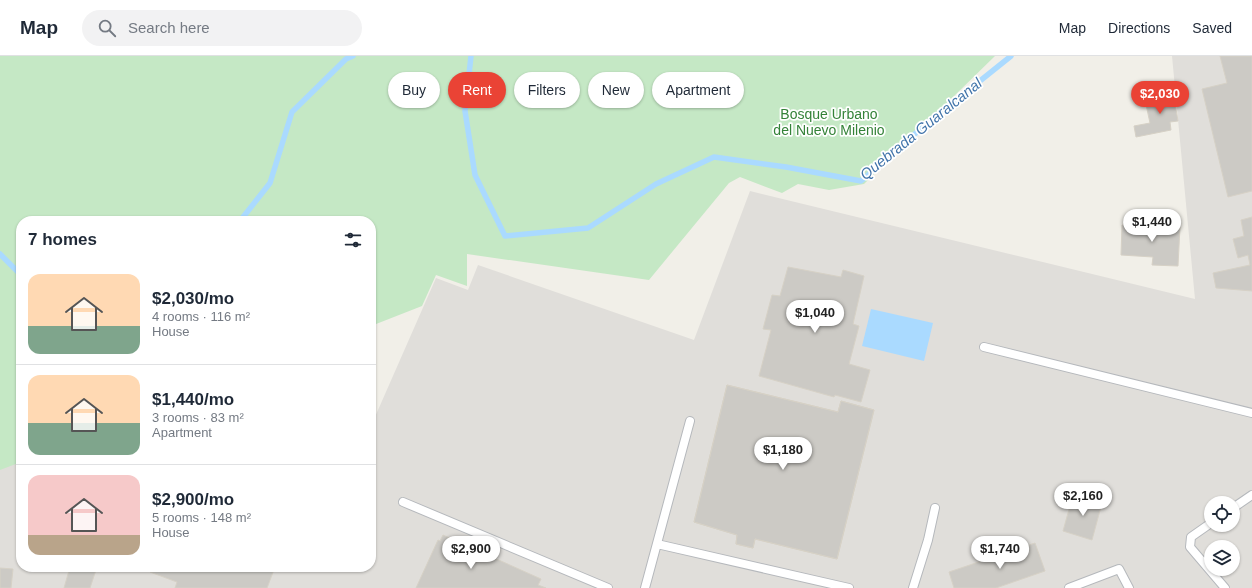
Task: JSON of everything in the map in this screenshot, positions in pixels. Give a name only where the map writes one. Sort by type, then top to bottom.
[{"type":"lane","points":[[984,347],[1252,413]]},
{"type":"lane","points":[[645,588],[690,421]]},
{"type":"lane","points":[[1240,503],[1252,495]]},
{"type":"lane","points":[[403,502],[608,588]]},
{"type":"lane","points":[[913,588],[928,540],[935,508]]},
{"type":"lane","points":[[1204,528],[1191,537],[1190,547],[1224,588]]},
{"type":"lane","points":[[657,544],[849,588]]},
{"type":"lane","points":[[1070,588],[1119,569],[1129,588]]},
{"type":"shaded area","points":[[1172,56],[1252,56],[1252,588],[0,588],[0,467],[16,462],[16,572],[376,572],[376,415],[436,278],[468,290],[478,265],[694,340],[750,191],[1195,299]]},
{"type":"green space","name":"Bosque Urbano del Nuevo Milenio","points":[[0,56],[995,56],[864,184],[829,190],[798,184],[782,193],[740,177],[729,183],[649,280],[467,254],[467,286],[436,275],[422,306],[376,324],[376,216],[16,216],[16,464],[0,470]]},
{"type":"water","points":[[871,309],[933,323],[924,361],[862,346]]},
{"type":"building","points":[[1220,56],[1252,56],[1252,191],[1228,197],[1202,89],[1227,83]]},
{"type":"building","points":[[1180,93],[1182,102],[1175,103],[1178,121],[1170,122],[1171,130],[1136,137],[1134,126],[1150,123],[1145,100]]},
{"type":"building","points":[[1252,217],[1252,291],[1216,288],[1213,273],[1250,265],[1248,255],[1238,258],[1233,239],[1244,236],[1241,220]]},
{"type":"building","points":[[1122,225],[1180,227],[1178,266],[1152,265],[1153,257],[1121,255]]},
{"type":"building","points":[[788,267],[841,277],[843,270],[864,276],[853,324],[859,326],[849,364],[870,370],[861,402],[835,395],[834,397],[759,376],[771,330],[763,329],[772,295],[780,296]]},
{"type":"building","points":[[727,385],[838,412],[841,401],[874,410],[837,559],[755,539],[753,548],[736,544],[737,535],[694,522]]},
{"type":"building","points":[[727,385],[838,412],[841,401],[874,410],[837,559],[755,539],[753,548],[736,544],[737,535],[694,522]]},
{"type":"building","points":[[1073,495],[1102,503],[1092,540],[1063,531]]},
{"type":"building","points":[[443,535],[541,579],[538,585],[546,588],[416,588],[438,540],[440,541]]},
{"type":"building","points":[[1035,543],[1045,571],[996,588],[954,588],[949,572]]},
{"type":"building","points":[[0,568],[13,569],[11,588],[0,588]]},
{"type":"building","points":[[69,572],[95,572],[90,588],[64,588]]},
{"type":"building","points":[[150,572],[273,572],[267,588],[175,588],[177,582]]},
{"type":"waterway","name":"Quebrada Guaralcanal","points":[[244,216],[270,183],[292,112],[346,59],[353,56]]},
{"type":"waterway","name":"Quebrada Guaralcanal","points":[[471,56],[465,111],[475,175],[505,236],[588,228],[656,184],[714,157],[786,167],[861,181],[925,125],[1011,56]]},
{"type":"waterway","name":"Quebrada Guaralcanal","points":[[0,254],[16,270]]}]
